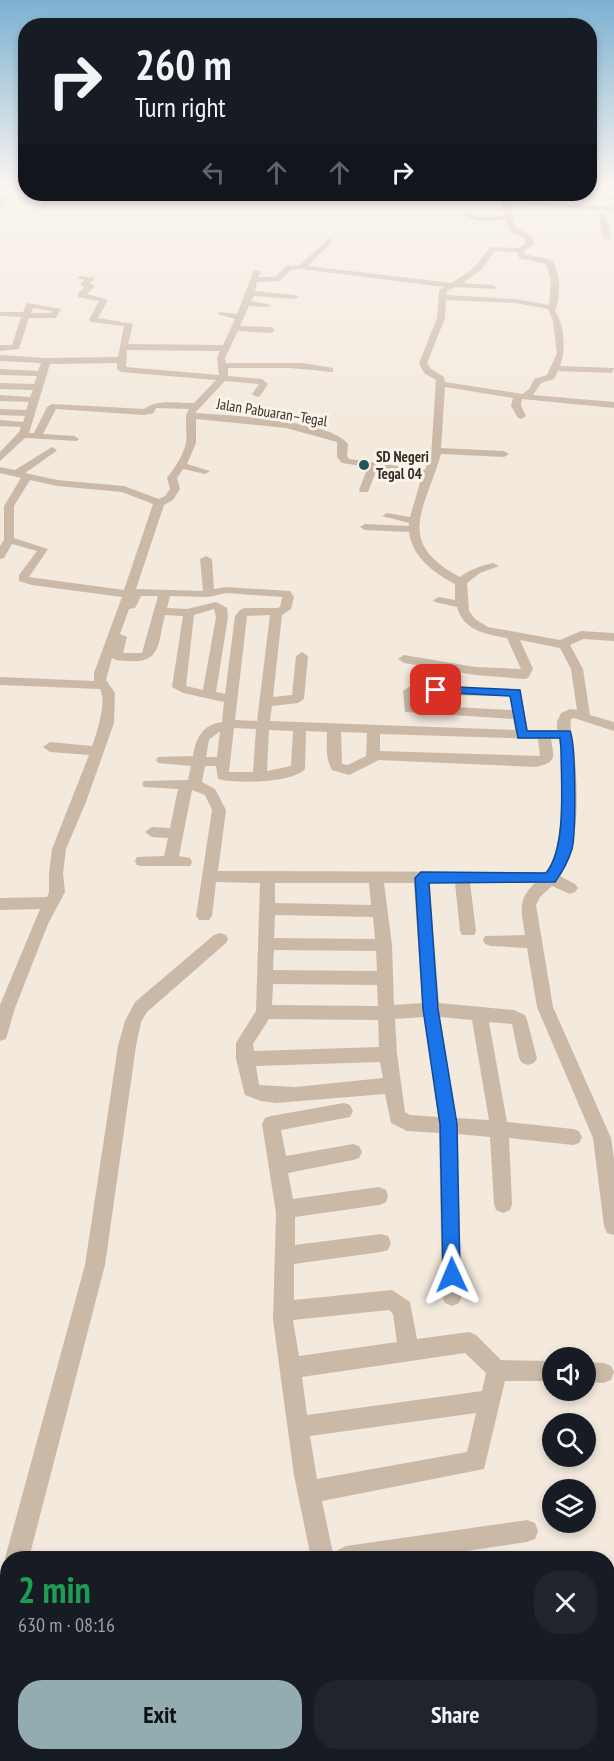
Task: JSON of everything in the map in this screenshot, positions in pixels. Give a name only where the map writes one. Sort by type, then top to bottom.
[{"type":"street","points":[[461,582],[440,571],[417,546],[415,525],[436,451],[440,384],[440,377],[427,371],[423,363],[438,328],[443,290],[457,285],[483,265]]},
{"type":"street","points":[[521,416],[516,406],[522,396],[534,389],[539,380],[551,377],[561,353],[557,344],[558,324],[551,311],[555,291],[552,265]]},
{"type":"street","points":[[277,279],[289,268],[301,267],[376,278],[492,287]]},
{"type":"street","points":[[37,436],[54,406],[144,412],[151,411],[152,406],[156,405],[193,411],[223,378],[221,362],[233,328],[251,293],[255,276],[294,279]]},
{"type":"street","points":[[81,278],[91,278],[84,285],[91,286],[81,294],[105,300],[93,320],[129,324],[121,369],[178,370],[262,382],[264,384],[257,394]]},
{"type":"street","points":[[251,293],[295,297]]},
{"type":"street","points":[[443,297],[515,302],[553,308]]},
{"type":"street","points":[[246,303],[267,305]]},
{"type":"street","points":[[0,327],[2,314],[26,314],[16,347],[0,348]]},
{"type":"street","points":[[220,315],[238,317]]},
{"type":"street","points":[[233,328],[271,330]]},
{"type":"street","points":[[0,358],[46,361],[226,348]]},
{"type":"street","points":[[122,355],[272,367],[291,364],[330,370]]},
{"type":"street","points":[[0,458],[22,435],[46,361]]},
{"type":"street","points":[[554,368],[612,370]]},
{"type":"street","points":[[0,372],[42,374]]},
{"type":"street","points":[[440,384],[522,396],[614,405]]},
{"type":"street","points":[[0,386],[38,387]]},
{"type":"street","points":[[0,398],[33,400]]},
{"type":"street","name":"Jalan Pabuaran–Tegal","points":[[159,503],[169,498],[174,492],[172,478],[182,466],[191,446],[193,411],[294,428],[336,438],[342,441],[343,459],[372,467],[428,474]]},
{"type":"street","points":[[0,412],[28,413]]},
{"type":"street","points":[[0,423],[26,425]]},
{"type":"street","points":[[22,435],[74,439]]},
{"type":"street","points":[[0,556],[9,540],[11,522],[8,508],[22,476],[52,450]]},
{"type":"street","points":[[436,451],[504,454]]},
{"type":"street","points":[[182,466],[205,471]]},
{"type":"street","points":[[364,490],[372,467]]},
{"type":"street","points":[[0,470],[64,484],[124,489],[159,503],[143,557],[100,673],[103,685],[109,693],[107,723],[59,849],[56,873],[57,892],[3,1007],[0,1034]]},
{"type":"street","points":[[387,516],[415,525]]},
{"type":"street","points":[[364,527],[415,525]]},
{"type":"street","points":[[9,540],[43,549],[42,554],[26,572],[23,579],[128,594]]},
{"type":"street","points":[[206,560],[208,594]]},
{"type":"street","points":[[461,582],[476,571],[493,566]]},
{"type":"street","points":[[461,582],[460,604],[463,614],[474,625],[512,636],[562,644],[568,649],[580,687],[584,717]]},
{"type":"street","points":[[165,593],[148,655],[143,658],[117,657],[117,648],[135,593],[165,593],[208,594],[226,590],[286,593],[288,597],[285,609],[276,613],[250,611],[244,612],[241,616],[222,771],[225,777],[260,775],[298,769],[300,727]]},
{"type":"street","points":[[439,600],[460,604]]},
{"type":"street","points":[[160,611],[187,613],[216,605],[221,608],[222,617],[209,693]]},
{"type":"street","points":[[187,613],[189,629],[178,687],[182,690],[209,693],[231,699]]},
{"type":"street","points":[[260,775],[263,726],[276,613]]},
{"type":"street","points":[[562,644],[581,635],[614,637]]},
{"type":"street","points":[[404,659],[475,671],[524,675],[527,669],[512,636]]},
{"type":"street","points":[[266,702],[298,699],[302,656]]},
{"type":"street","points":[[0,681],[103,685]]},
{"type":"street","points":[[519,715],[410,709],[408,690],[516,692],[522,735]]},
{"type":"street","points":[[614,727],[576,713],[567,715],[563,722],[568,749],[566,846],[559,867],[529,900],[542,998],[549,1019],[602,1138],[614,1226]]},
{"type":"street","points":[[142,861],[178,862],[176,833],[199,761],[203,738],[216,727],[228,725],[522,735],[566,734]]},
{"type":"street","points":[[334,728],[334,761],[337,767],[348,770],[375,755],[508,761],[545,760],[544,735]]},
{"type":"street","points":[[374,729],[375,755]]},
{"type":"street","points":[[506,734],[508,761]]},
{"type":"street","points":[[50,747],[97,751]]},
{"type":"street","points":[[163,760],[223,762]]},
{"type":"street","points":[[149,784],[191,785],[210,792],[219,810],[204,916]]},
{"type":"street","points":[[152,832],[176,833]]},
{"type":"street","points":[[211,876],[376,879],[550,878],[570,888]]},
{"type":"street","points":[[462,877],[468,931]]},
{"type":"street","points":[[268,878],[264,1012],[244,1043],[244,1059],[251,1090],[257,1095],[278,1096],[393,1085]]},
{"type":"street","points":[[421,878],[431,1009],[448,1124],[452,1296]]},
{"type":"street","points":[[376,879],[384,945],[388,1054],[397,1118],[400,1121],[499,1128],[573,1137]]},
{"type":"street","points":[[0,904],[50,903]]},
{"type":"street","points":[[268,909],[379,910]]},
{"type":"street","points":[[19,1551],[95,1265],[126,1046],[133,1021],[141,1007],[152,996],[178,977],[220,939]]},
{"type":"street","points":[[491,940],[535,942]]},
{"type":"street","points":[[267,944],[384,945]]},
{"type":"street","points":[[265,977],[384,978]]},
{"type":"street","points":[[264,1012],[385,1013],[431,1009],[517,1017],[528,1058]]},
{"type":"street","points":[[479,1013],[499,1128],[503,1204]]},
{"type":"street","points":[[244,1059],[388,1054]]},
{"type":"street","points":[[321,1551],[290,1368],[284,1311],[285,1209],[271,1124],[345,1112]]},
{"type":"street","points":[[278,1166],[353,1152]]},
{"type":"street","points":[[285,1209],[379,1196]]},
{"type":"street","points":[[285,1256],[381,1242]]},
{"type":"street","points":[[284,1311],[392,1300],[403,1309],[408,1351]]},
{"type":"street","points":[[290,1368],[470,1342],[497,1370],[542,1371]]},
{"type":"street","points":[[309,1492],[476,1461],[497,1370]]},
{"type":"street","points":[[299,1427],[490,1400]]},
{"type":"street","points":[[393,1551],[527,1531]]},
{"type":"place","name":"SD Negeri Tegal 04","points":[[364,465]]},
{"type":"route","points":[[436,690],[516,692],[522,735],[566,734],[568,749],[566,846],[559,867],[550,878],[421,878],[431,1009],[448,1124],[452,1275]]}]
